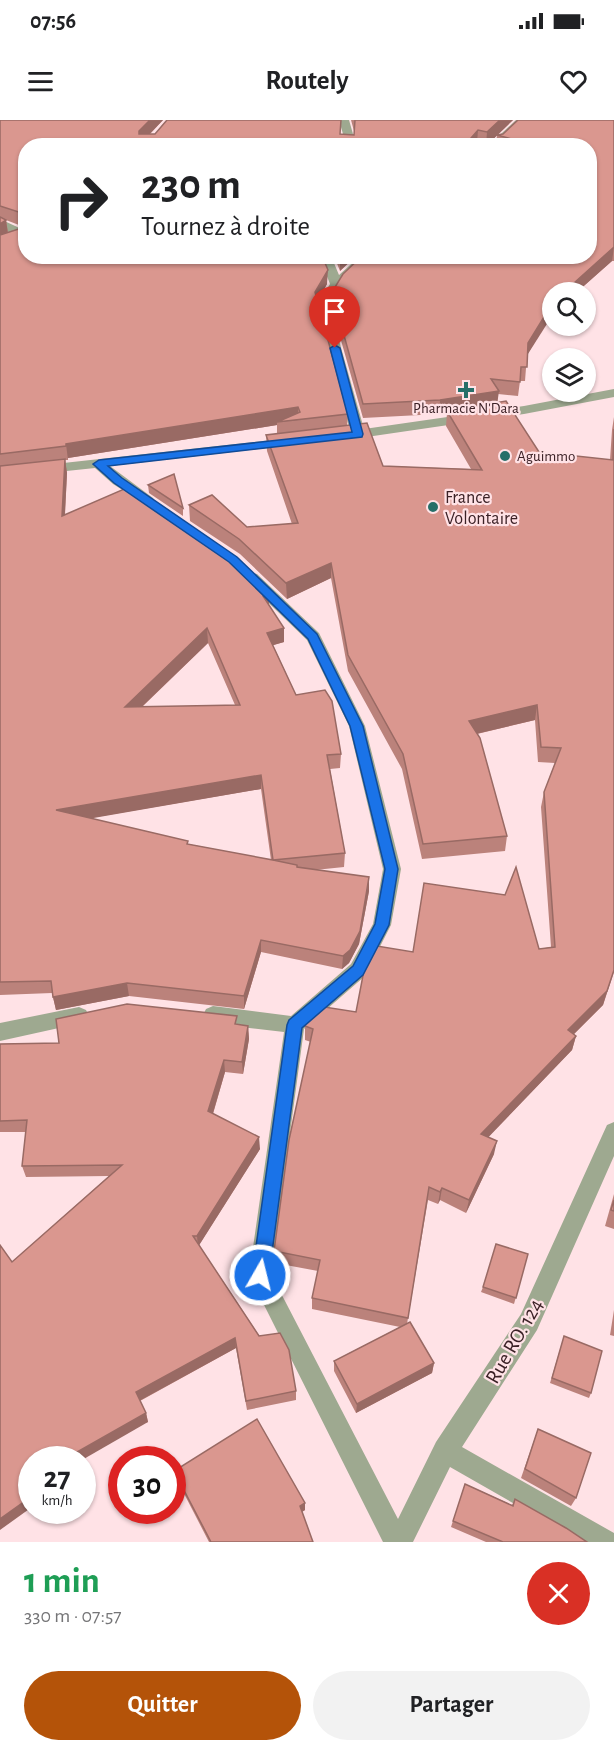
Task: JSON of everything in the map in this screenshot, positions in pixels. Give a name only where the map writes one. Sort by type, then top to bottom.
[{"type":"street","points":[[344,120],[347,138]]},
{"type":"street","points":[[503,138],[522,120]]},
{"type":"street","points":[[0,223],[18,230]]},
{"type":"street","points":[[8,242],[18,236]]},
{"type":"street","points":[[329,264],[336,284]]},
{"type":"street","points":[[358,434],[323,305],[336,284],[359,264]]},
{"type":"street","points":[[334,437],[524,410],[614,393]]},
{"type":"street","points":[[0,474],[299,441]]},
{"type":"street","points":[[99,464],[118,481],[166,514]]},
{"type":"street","points":[[241,567],[313,637],[357,726],[392,869],[382,925],[358,970],[295,1025],[260,1275],[398,1542]]},
{"type":"street","points":[[188,1012],[295,1025]]},
{"type":"street","points":[[0,1032],[95,1013]]},
{"type":"street","name":"Rue RO. 124","points":[[398,1542],[445,1451],[529,1322],[614,1132]]},
{"type":"street","points":[[445,1451],[606,1542]]},
{"type":"building","points":[[0,120],[150,120],[139,131],[139,134],[155,134],[167,120],[341,120],[340,134],[354,135],[355,120],[500,120],[487,132],[478,130],[471,138],[18,138],[18,212],[0,206]]},
{"type":"building","points":[[518,120],[614,120],[614,247],[597,262],[597,138],[508,138],[497,135],[503,134]]},
{"type":"building","points":[[18,229],[18,264],[325,264],[328,270],[315,292],[348,414],[277,422],[300,412],[298,407],[66,444],[66,446],[0,454],[0,235]]},
{"type":"building","points":[[354,264],[595,264],[575,282],[542,282],[542,320],[528,343],[527,367],[521,367],[520,382],[491,379],[499,391],[440,400],[363,404],[332,292],[343,274]]},
{"type":"building","points":[[506,401],[539,452],[613,460],[614,429],[614,970],[607,991],[568,1030],[576,1036],[481,1134],[497,1141],[469,1200],[442,1188],[440,1192],[429,1187],[408,1318],[312,1298],[320,1260],[274,1251],[289,1140],[313,1029],[305,1026],[306,1016],[318,1006],[356,1012],[365,965],[377,946],[413,952],[424,883],[505,895],[516,867],[539,949],[555,947],[544,792],[561,748],[541,747],[537,705],[469,721],[480,738],[507,836],[423,844],[403,754],[348,655],[331,563],[286,583],[239,539],[189,505],[212,495],[247,527],[298,523],[266,435],[367,423],[383,466],[482,470],[447,411]]},
{"type":"building","points":[[65,459],[62,516],[131,486],[226,552],[269,593],[263,596],[284,628],[267,633],[296,695],[325,690],[332,701],[341,754],[327,755],[345,853],[273,860],[297,865],[297,867],[369,877],[360,931],[350,950],[343,956],[261,940],[244,996],[127,983],[53,997],[51,981],[0,982],[0,466]],"holes":[[[207,628],[240,705],[125,707]],[[261,775],[273,860],[187,844],[188,841],[56,810]]]},
{"type":"building","points":[[174,474],[183,508],[148,485]]},
{"type":"building","points":[[127,1004],[237,1016],[235,1024],[248,1026],[242,1062],[224,1060],[208,1111],[259,1137],[197,1236],[193,1236],[259,1336],[280,1333],[289,1350],[296,1391],[246,1401],[235,1338],[136,1392],[146,1413],[88,1446],[18,1446],[18,1506],[0,1519],[0,1245],[12,1262],[122,1165],[22,1166],[27,1120],[0,1121],[0,1044],[59,1043],[56,1019]]},
{"type":"building","points":[[496,1244],[528,1254],[516,1298],[483,1287]]},
{"type":"building","points":[[410,1322],[434,1363],[357,1404],[334,1361]]},
{"type":"building","points":[[564,1336],[602,1351],[591,1393],[552,1378]]},
{"type":"building","points":[[257,1419],[305,1503],[300,1506],[313,1542],[211,1542],[186,1494],[186,1463]]},
{"type":"building","points":[[538,1429],[591,1453],[576,1498],[525,1469]]},
{"type":"building","points":[[465,1484],[513,1506],[515,1499],[587,1542],[503,1542],[453,1521]]},
{"type":"place","name":"Pharmacie N'Dara","points":[[466,390]]},
{"type":"place","name":"Aguimmo","points":[[505,456]]},
{"type":"place","name":"France Volontaire","points":[[433,507]]},
{"type":"route","points":[[260,1275],[295,1025],[358,970],[382,925],[392,869],[357,726],[313,637],[233,560],[118,481],[99,464],[358,434],[335,348]]}]
